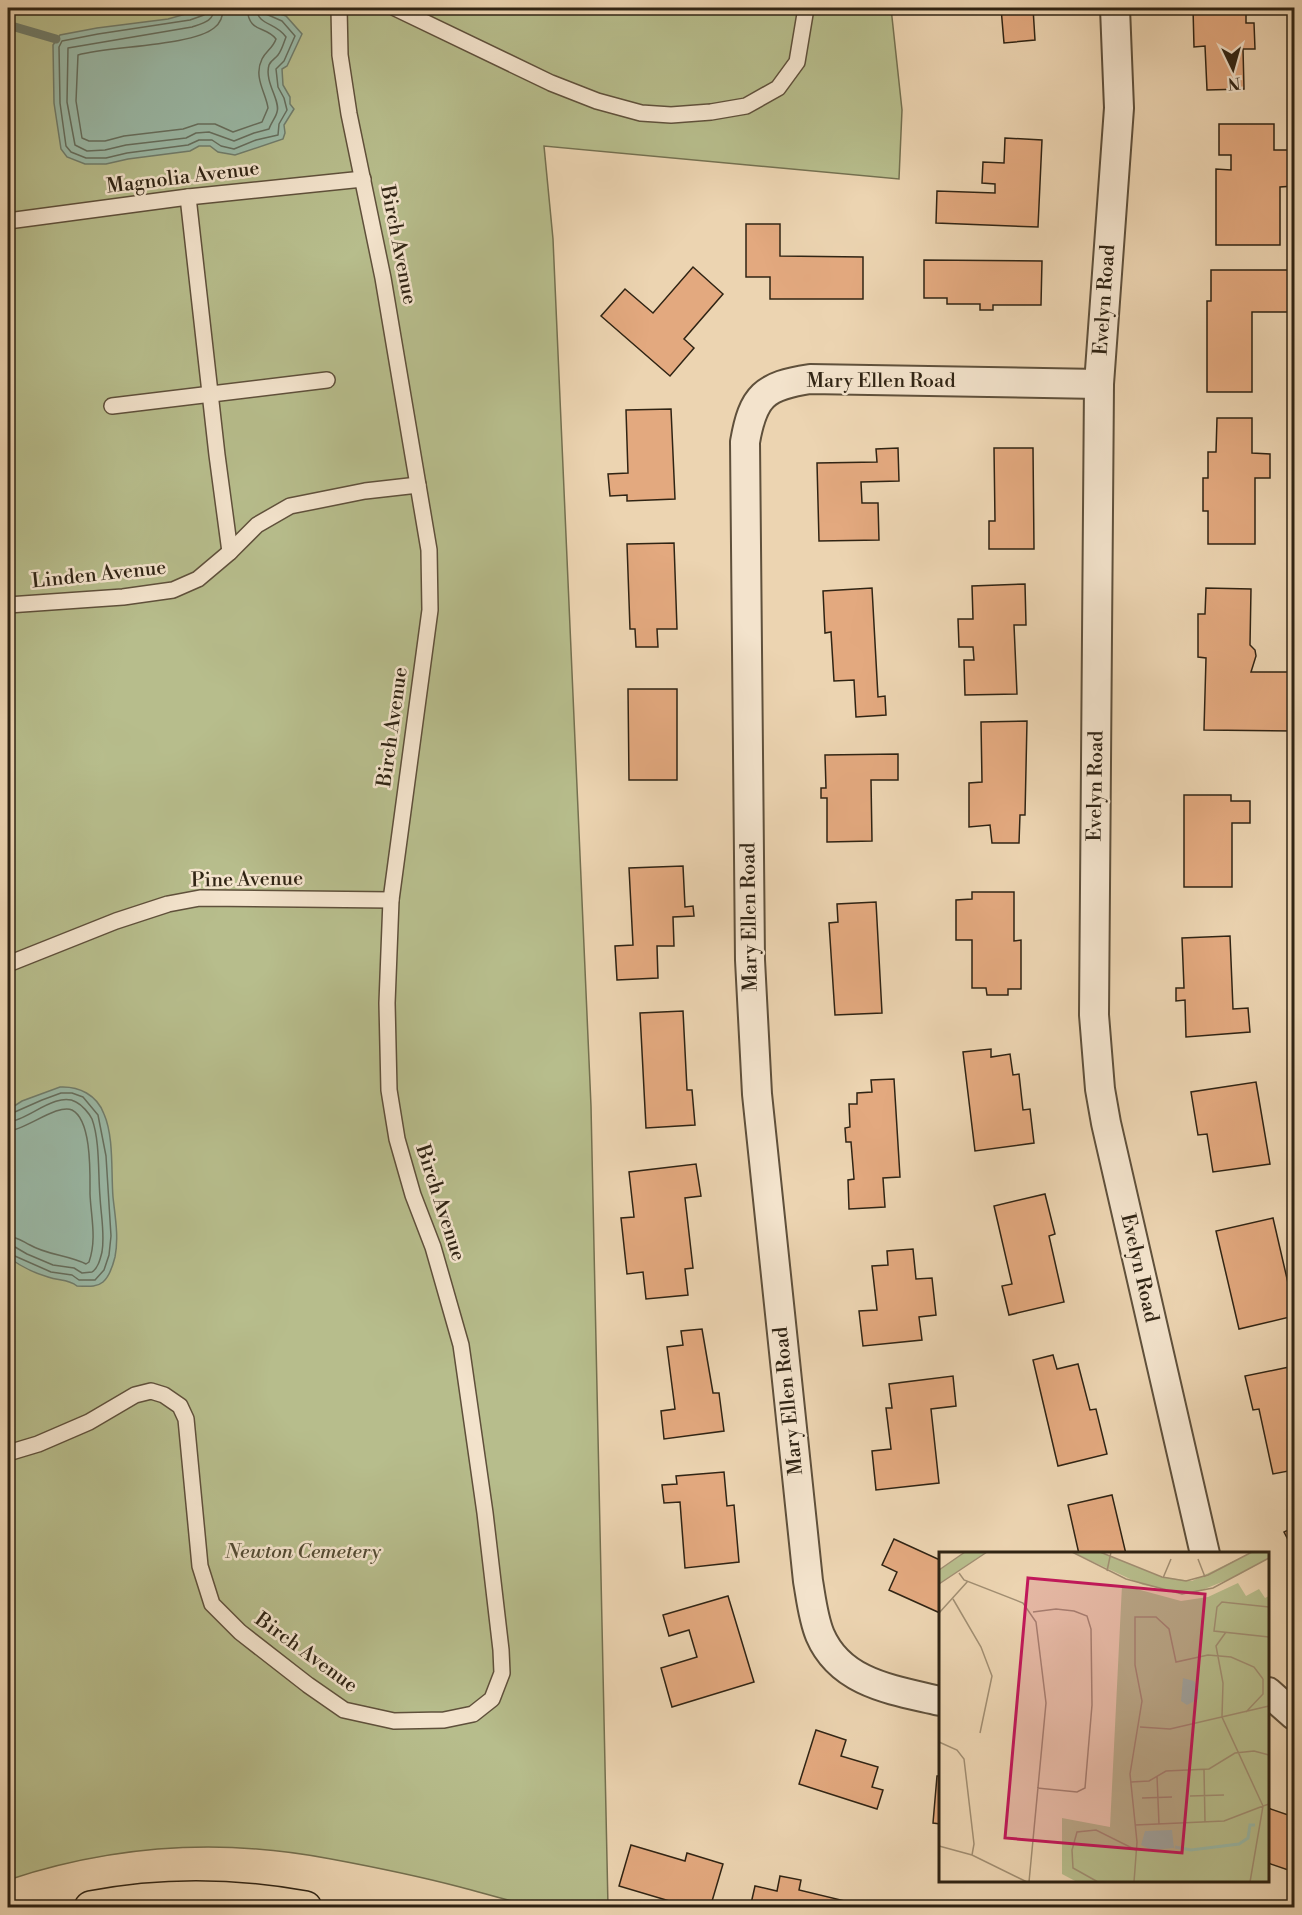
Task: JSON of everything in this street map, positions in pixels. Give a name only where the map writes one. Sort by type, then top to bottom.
[{"type":"main road","points":[[91,1908],[162,1897],[200,1897],[237,1898],[305,1908]]},
{"type":"street","name":"Evelyn Road","points":[[1114,8],[1119,108],[1099,384],[1094,1015],[1106,1123],[1205,1552]]},
{"type":"street","name":"Mary Ellen Road","points":[[939,1701],[869,1682],[849,1673],[833,1657],[820,1635],[808,1581],[752,1028],[745,442],[749,418],[758,400],[773,389],[792,382],[810,379],[1099,384]]},
{"type":"street","points":[[1269,1693],[1294,1715]]},
{"type":"lane","name":"Birch Avenue","points":[[8,1453],[89,1422],[135,1395],[151,1391],[164,1395],[180,1406],[186,1419],[200,1566],[212,1604],[240,1632],[344,1710],[394,1721],[444,1720],[473,1714],[492,1699],[502,1673],[501,1650],[485,1513],[461,1345],[433,1247],[413,1195],[397,1140],[389,1090],[387,1003],[391,900],[430,610],[429,550],[383,278],[349,114],[342,67],[339,8]]},
{"type":"lane","points":[[395,8],[551,83],[597,101],[641,113],[671,115],[746,106],[778,88],[797,62],[806,8]]},
{"type":"lane","name":"Magnolia Avenue","points":[[8,221],[188,197],[363,178]]},
{"type":"lane","points":[[188,197],[230,552]]},
{"type":"lane","points":[[112,406],[327,380]]},
{"type":"lane","name":"Linden Avenue","points":[[8,605],[123,597],[173,590],[198,579],[257,525],[290,506],[365,491],[418,485]]},
{"type":"lane","name":"Pine Avenue","points":[[8,964],[86,932],[179,902],[212,898],[391,900]]},
{"type":"green space","name":"Newton Cemetery","points":[[8,8],[891,8],[902,110],[899,179],[544,146],[553,239],[591,1106],[608,1907],[534,1906],[363,1865],[290,1852],[249,1848],[168,1848],[128,1852],[48,1868],[8,1880]]},
{"type":"water","points":[[207,8],[266,9],[286,16],[302,34],[287,66],[282,69],[283,85],[294,109],[284,125],[283,139],[235,155],[218,152],[210,146],[199,146],[190,151],[106,164],[85,164],[67,157],[61,149],[54,103],[53,45],[60,35],[168,19]]},
{"type":"water","points":[[60,1087],[74,1088],[92,1097],[101,1107],[109,1133],[117,1242],[108,1277],[94,1286],[77,1286],[43,1275],[8,1257],[8,1110],[22,1101]]},
{"type":"building","points":[[1001,8],[1033,8],[1035,40],[1004,43]]},
{"type":"building","points":[[1193,8],[1261,8],[1262,13],[1246,14],[1246,23],[1254,23],[1255,49],[1243,49],[1244,89],[1207,90],[1205,46],[1194,47]]},
{"type":"building","points":[[1219,124],[1274,124],[1274,150],[1294,150],[1294,186],[1280,187],[1280,245],[1216,245],[1216,169],[1231,170],[1231,155],[1219,155]]},
{"type":"building","points":[[1005,138],[1042,140],[1038,227],[936,223],[937,191],[995,193],[995,184],[982,183],[983,162],[1004,163]]},
{"type":"building","points":[[746,224],[780,224],[780,256],[863,257],[863,299],[770,299],[770,277],[746,277]]},
{"type":"building","points":[[924,260],[1042,261],[1041,305],[993,305],[993,310],[980,310],[980,304],[947,304],[947,298],[924,298]]},
{"type":"building","points":[[693,267],[723,294],[684,339],[694,348],[670,376],[601,316],[625,289],[653,313]]},
{"type":"building","points":[[1211,270],[1294,270],[1294,312],[1252,312],[1252,392],[1207,392],[1207,301],[1211,301]]},
{"type":"building","points":[[671,409],[675,499],[627,501],[627,495],[610,496],[608,474],[628,473],[626,410]]},
{"type":"building","points":[[1217,418],[1252,418],[1252,453],[1270,454],[1270,478],[1255,478],[1255,544],[1208,544],[1208,511],[1203,511],[1203,478],[1208,478],[1208,452],[1216,452]]},
{"type":"building","points":[[898,448],[899,481],[861,482],[862,503],[878,503],[879,540],[819,541],[817,463],[877,462],[876,449]]},
{"type":"building","points":[[994,448],[1033,448],[1034,549],[989,549],[989,521],[995,521]]},
{"type":"building","points":[[674,543],[677,629],[657,629],[658,647],[636,647],[635,629],[630,629],[627,544]]},
{"type":"building","points":[[1025,584],[1026,625],[1014,625],[1017,694],[965,695],[964,660],[974,660],[973,647],[959,647],[958,619],[973,619],[972,586]]},
{"type":"building","points":[[872,588],[878,697],[885,696],[886,715],[856,717],[854,680],[834,681],[831,632],[825,633],[823,591]]},
{"type":"building","points":[[1206,588],[1251,589],[1250,645],[1255,650],[1256,656],[1251,672],[1294,672],[1294,731],[1204,730],[1206,658],[1198,657],[1198,614],[1205,614]]},
{"type":"building","points":[[628,689],[677,689],[677,780],[629,780]]},
{"type":"building","points":[[1027,721],[1025,815],[1020,815],[1019,843],[992,843],[990,825],[969,827],[969,783],[982,782],[981,722]]},
{"type":"building","points":[[898,754],[898,780],[871,780],[872,841],[827,842],[827,798],[821,798],[821,788],[826,788],[825,755]]},
{"type":"building","points":[[1184,795],[1231,795],[1231,801],[1250,801],[1250,823],[1232,823],[1232,887],[1184,887]]},
{"type":"building","points":[[683,866],[685,907],[693,906],[694,916],[673,917],[674,946],[657,946],[658,978],[617,980],[615,946],[633,945],[629,868]]},
{"type":"building","points":[[972,892],[1014,892],[1014,941],[1021,940],[1021,989],[1008,989],[1008,995],[987,995],[986,988],[972,988],[972,940],[956,940],[956,900],[972,899]]},
{"type":"building","points":[[876,902],[882,1013],[835,1015],[829,923],[838,922],[837,904]]},
{"type":"building","points":[[1230,936],[1233,1009],[1248,1008],[1250,1032],[1186,1037],[1185,1000],[1176,1001],[1176,988],[1184,988],[1182,938]]},
{"type":"building","points":[[683,1011],[687,1090],[692,1090],[695,1125],[646,1128],[640,1013]]},
{"type":"building","points":[[991,1049],[991,1057],[1010,1054],[1013,1075],[1019,1074],[1023,1110],[1030,1109],[1034,1143],[975,1151],[963,1052]]},
{"type":"building","points":[[894,1079],[900,1177],[883,1178],[885,1207],[849,1209],[848,1180],[854,1179],[851,1142],[846,1142],[845,1128],[850,1127],[849,1104],[857,1104],[857,1093],[872,1092],[871,1080]]},
{"type":"building","points":[[1256,1082],[1270,1164],[1213,1172],[1207,1134],[1198,1135],[1191,1092]]},
{"type":"building","points":[[696,1164],[701,1196],[685,1198],[693,1268],[685,1269],[688,1295],[646,1299],[643,1272],[627,1274],[621,1218],[634,1217],[629,1172]]},
{"type":"building","points":[[1045,1194],[1055,1234],[1049,1236],[1064,1302],[1009,1315],[1002,1286],[1012,1284],[994,1206]]},
{"type":"building","points":[[1273,1218],[1294,1316],[1239,1329],[1216,1231]]},
{"type":"building","points":[[913,1249],[916,1279],[932,1278],[936,1315],[919,1317],[922,1340],[863,1346],[859,1311],[877,1310],[872,1266],[888,1265],[887,1251]]},
{"type":"building","points":[[702,1329],[713,1393],[719,1393],[724,1431],[664,1439],[661,1411],[675,1409],[667,1347],[683,1345],[681,1331]]},
{"type":"building","points":[[1053,1355],[1057,1369],[1078,1364],[1090,1410],[1096,1409],[1107,1454],[1058,1466],[1033,1360]]},
{"type":"building","points":[[1294,1366],[1294,1470],[1273,1474],[1259,1409],[1253,1410],[1245,1376]]},
{"type":"building","points":[[953,1376],[956,1406],[931,1409],[939,1483],[876,1490],[872,1451],[891,1449],[886,1408],[892,1408],[889,1384]]},
{"type":"building","points":[[724,1472],[727,1506],[734,1505],[739,1562],[685,1568],[680,1502],[664,1503],[662,1485],[677,1484],[676,1476]]},
{"type":"building","points":[[1112,1495],[1126,1552],[1079,1552],[1068,1505]]},
{"type":"building","points":[[1294,1527],[1294,1551],[1284,1532]]},
{"type":"building","points":[[894,1539],[939,1560],[939,1613],[889,1590],[897,1572],[882,1565]]},
{"type":"building","points":[[728,1596],[754,1682],[672,1707],[661,1668],[697,1657],[689,1630],[669,1636],[663,1615]]},
{"type":"building","points":[[816,1730],[846,1740],[841,1756],[878,1767],[872,1787],[883,1790],[877,1809],[799,1784]]},
{"type":"building","points":[[937,1776],[939,1776],[939,1824],[933,1823]]},
{"type":"building","points":[[1269,1808],[1294,1817],[1294,1872],[1269,1863]]},
{"type":"building","points":[[631,1845],[685,1861],[687,1853],[723,1864],[710,1908],[693,1908],[619,1886]]},
{"type":"building","points":[[780,1876],[801,1880],[799,1890],[845,1901],[844,1908],[750,1908],[755,1886],[777,1891]]},
{"type":"waterway","points":[[8,25],[56,39]]}]
